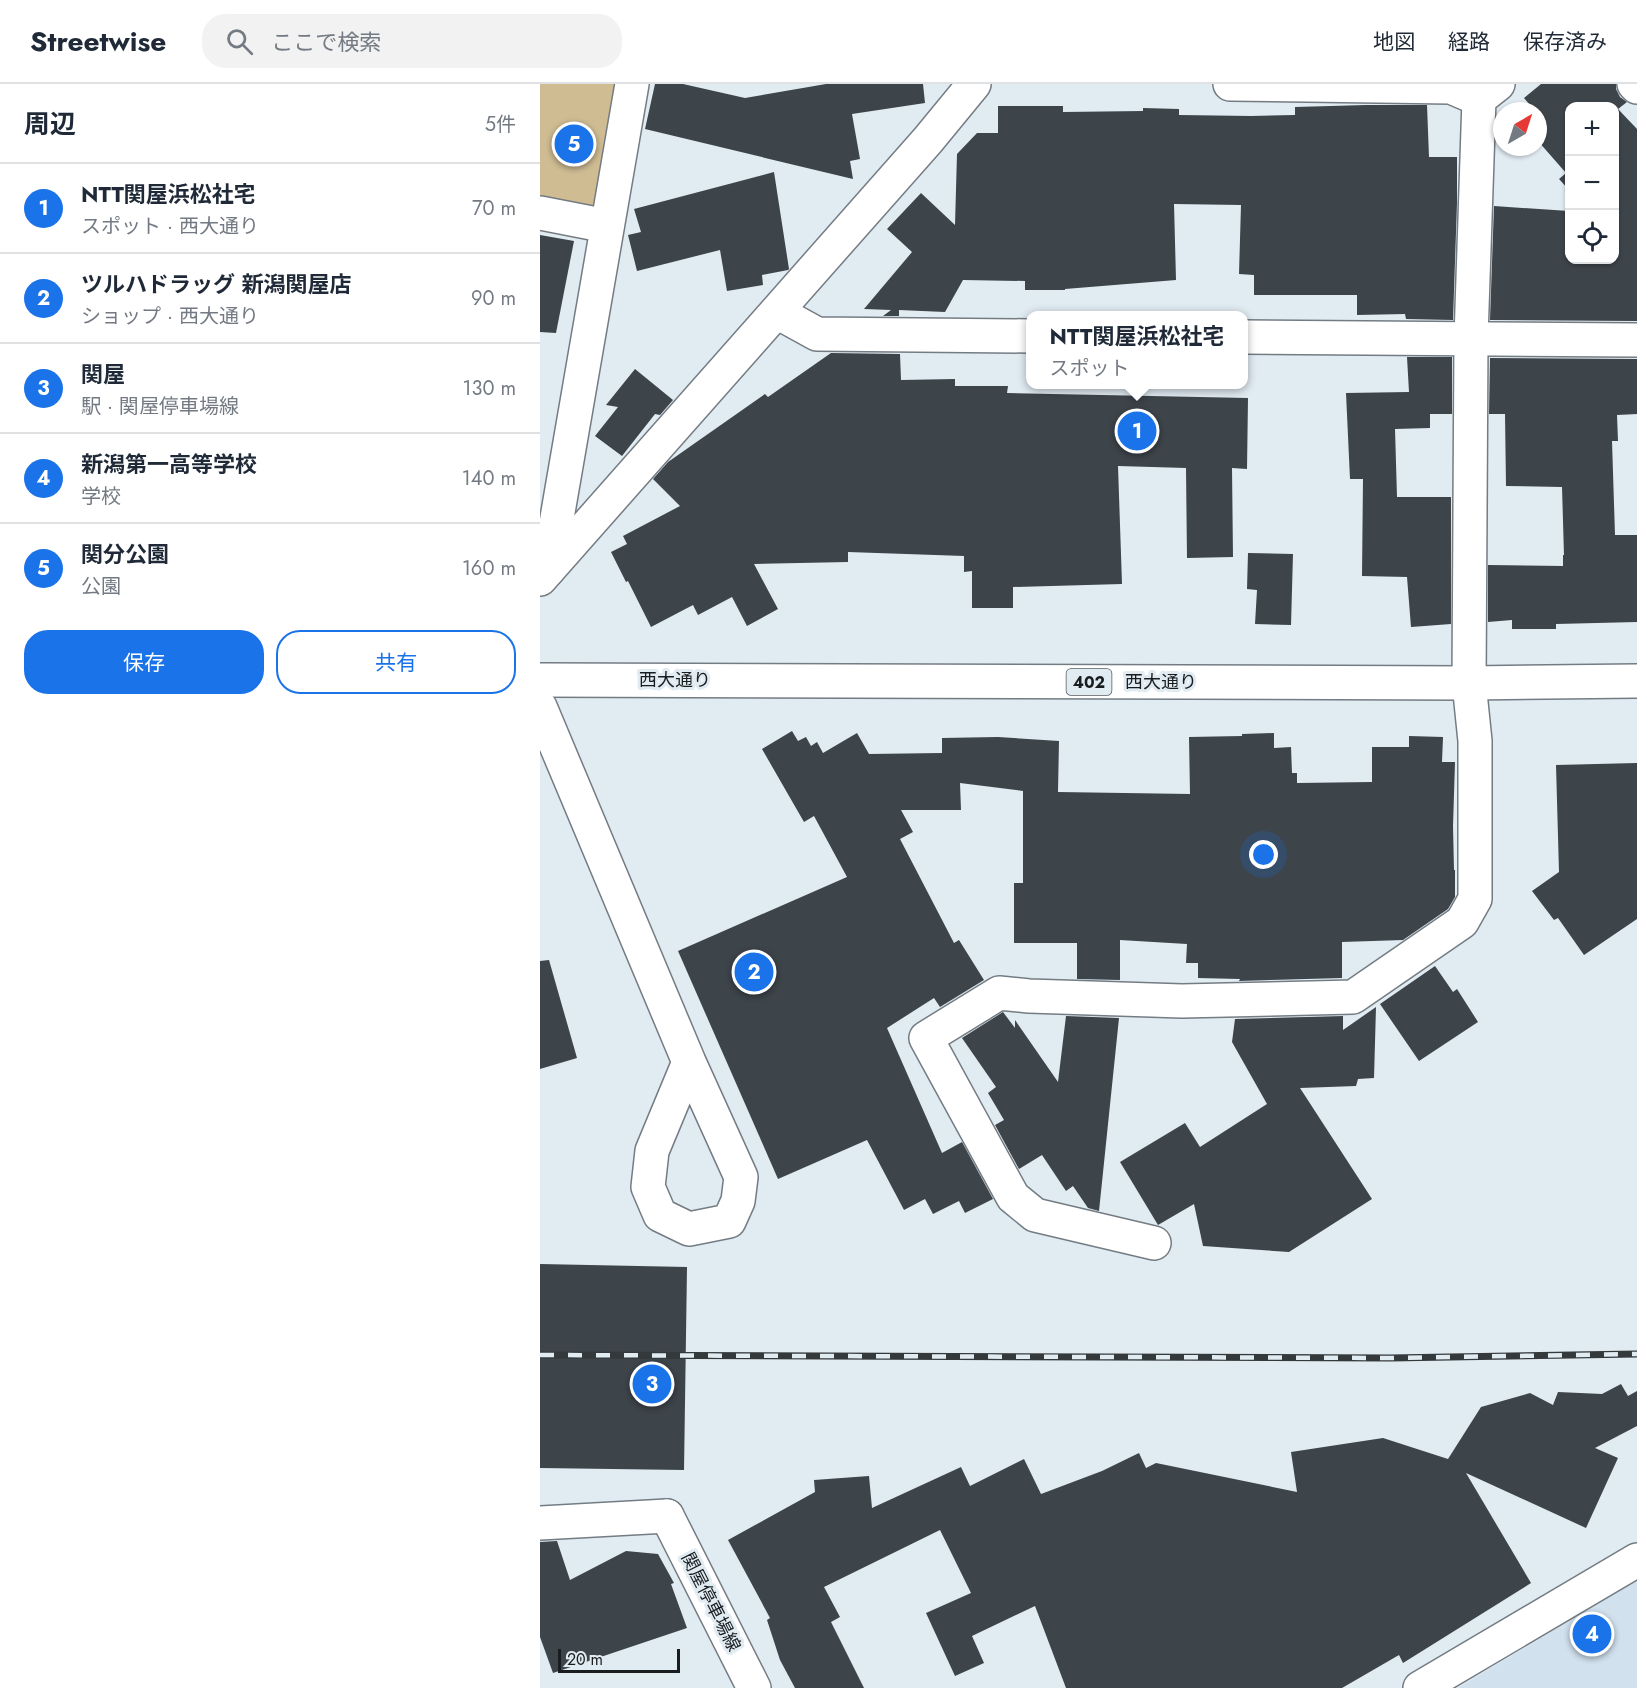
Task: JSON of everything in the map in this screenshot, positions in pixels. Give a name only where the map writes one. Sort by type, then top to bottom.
[{"type":"main road","points":[[544,574],[632,84]]},
{"type":"main road","points":[[544,574],[928,140],[974,84]]},
{"type":"main road","points":[[1154,1243],[1035,1215],[1013,1197],[926,1038],[999,993],[1182,1001],[1353,997],[1462,922],[1475,899],[1475,741],[1469,683],[1472,338],[1489,91],[1451,87],[1230,84]]},
{"type":"main road","points":[[540,213],[607,226]]},
{"type":"main road","points":[[777,312],[817,334],[1026,336]]},
{"type":"main road","points":[[1248,337],[1637,340]]},
{"type":"main road","name":"西大通り","points":[[540,680],[1469,683],[1637,681]]},
{"type":"main road","points":[[540,707],[689,1062]]},
{"type":"main road","name":"関屋停車場線","points":[[540,1523],[667,1516],[754,1688]]},
{"type":"main road","points":[[1419,1688],[1637,1560]]},
{"type":"shaded area","points":[[540,84],[618,84],[596,213],[540,203]]},
{"type":"shaded area","points":[[1637,1580],[1637,1688],[1458,1688]]},
{"type":"building","points":[[655,84],[683,84],[745,98],[826,84],[923,84],[925,103],[852,114],[860,159],[850,161],[853,179],[645,129]]},
{"type":"building","points":[[1541,84],[1616,84],[1620,97],[1627,102],[1619,108],[1619,102],[1565,102],[1565,172],[1547,151],[1547,102],[1527,102],[1524,98]]},
{"type":"building","points":[[1427,105],[1429,157],[1457,157],[1453,320],[1406,319],[1405,314],[1357,315],[1357,295],[1254,295],[1254,275],[1239,274],[1241,205],[1174,204],[1176,280],[1065,290],[1025,290],[1025,281],[963,280],[945,312],[899,310],[899,316],[883,316],[891,310],[864,309],[912,252],[887,229],[921,193],[955,225],[957,154],[977,133],[998,133],[998,106],[1063,106],[1063,112],[1143,111],[1143,108],[1179,109],[1179,115],[1251,116],[1295,115],[1295,107]]},
{"type":"building","points":[[1619,110],[1637,129],[1637,321],[1490,320],[1494,206],[1565,211],[1565,264],[1619,264]]},
{"type":"building","points":[[774,172],[788,270],[762,275],[763,285],[727,291],[720,250],[637,271],[628,235],[641,232],[634,209]]},
{"type":"building","points":[[1565,174],[1565,186],[1559,179]]},
{"type":"building","points":[[540,235],[574,241],[556,333],[540,332]]},
{"type":"building","points":[[831,353],[900,354],[901,380],[955,379],[955,386],[1008,386],[1007,393],[1248,398],[1247,469],[1232,468],[1233,557],[1187,558],[1186,468],[1118,466],[1122,584],[1013,587],[1013,608],[972,608],[972,571],[964,572],[964,556],[848,552],[848,562],[754,564],[778,609],[747,626],[732,597],[698,615],[693,605],[651,627],[611,552],[627,544],[623,536],[680,506],[653,479],[668,462],[765,394],[768,397]]},
{"type":"building","points":[[1407,357],[1452,357],[1452,414],[1430,414],[1430,428],[1395,429],[1397,497],[1451,497],[1451,624],[1411,627],[1407,577],[1362,576],[1363,479],[1350,479],[1346,393],[1409,392]]},
{"type":"building","points":[[1490,358],[1637,359],[1637,414],[1617,415],[1618,441],[1612,441],[1615,535],[1637,535],[1637,622],[1556,624],[1556,629],[1512,629],[1512,620],[1488,622],[1488,565],[1563,566],[1564,555],[1562,487],[1506,486],[1505,414],[1489,414]]},
{"type":"building","points":[[635,369],[673,400],[660,415],[655,414],[622,456],[595,436],[618,407],[606,405]]},
{"type":"building","points":[[1248,553],[1293,554],[1291,625],[1255,624],[1257,590],[1247,589]]},
{"type":"building","points":[[792,731],[798,741],[806,737],[811,746],[817,742],[823,753],[857,733],[869,754],[942,753],[942,738],[998,737],[1059,741],[1058,792],[1190,794],[1189,737],[1274,733],[1274,748],[1291,747],[1292,773],[1297,773],[1297,783],[1372,782],[1372,747],[1409,747],[1409,736],[1443,737],[1442,762],[1455,762],[1453,826],[1455,897],[1448,909],[1403,940],[1342,942],[1342,978],[1239,981],[1240,979],[1198,978],[1198,963],[1186,963],[1187,944],[1120,940],[1120,980],[1077,979],[1077,943],[1014,943],[1014,883],[1023,883],[1023,791],[960,783],[961,810],[901,810],[913,832],[900,839],[954,943],[959,940],[984,980],[940,1007],[934,998],[887,1028],[942,1153],[962,1142],[993,1199],[965,1213],[959,1201],[933,1214],[925,1199],[904,1210],[867,1140],[778,1179],[678,951],[847,877],[814,816],[804,822],[762,749]]},
{"type":"building","points":[[1637,763],[1637,919],[1584,955],[1558,918],[1554,920],[1532,891],[1559,872],[1556,765]]},
{"type":"building","points":[[549,960],[577,1058],[540,1069],[540,961]]},
{"type":"building","points":[[1435,966],[1453,992],[1457,989],[1478,1022],[1419,1061],[1380,1004]]},
{"type":"building","points":[[1376,1007],[1374,1078],[1358,1079],[1356,1086],[1300,1088],[1372,1199],[1289,1252],[1203,1246],[1194,1204],[1158,1225],[1120,1162],[1185,1123],[1200,1147],[1267,1104],[1232,1042],[1235,1019],[1343,1016],[1343,1030]]},
{"type":"building","points":[[1003,1012],[1015,1028],[1015,1020],[1058,1082],[1066,1016],[1119,1018],[1099,1211],[1088,1208],[1073,1186],[1066,1191],[1042,1155],[1019,1169],[995,1125],[1004,1120],[988,1093],[996,1087],[962,1038]]},
{"type":"building","points":[[540,1264],[687,1267],[684,1470],[540,1468]]},
{"type":"building","points":[[1621,1384],[1628,1396],[1637,1391],[1637,1426],[1595,1448],[1618,1458],[1586,1528],[1466,1473],[1531,1583],[1403,1663],[1399,1655],[1342,1688],[1066,1688],[1035,1606],[972,1636],[984,1663],[955,1676],[926,1613],[971,1593],[940,1530],[824,1587],[840,1617],[831,1622],[864,1688],[795,1688],[780,1660],[767,1620],[770,1618],[728,1540],[815,1492],[814,1480],[869,1476],[872,1508],[961,1467],[970,1486],[1024,1459],[1041,1494],[1102,1471],[1139,1453],[1146,1468],[1156,1463],[1297,1492],[1291,1452],[1383,1438],[1448,1459],[1481,1407],[1530,1393],[1553,1405],[1558,1392],[1602,1394]]},
{"type":"building","points":[[557,1541],[570,1580],[626,1551],[658,1554],[674,1583],[671,1584],[687,1628],[553,1673],[540,1637],[540,1542]]},
{"type":"railway","points":[[540,1355],[1390,1358],[1637,1354]]},
{"type":"place","name":"関分公園","points":[[574,144]]},
{"type":"place","name":"NTT関屋浜松社宅","points":[[1137,431]]},
{"type":"place","name":"ツルハドラッグ 新潟関屋店","points":[[754,972]]},
{"type":"place","name":"関屋","points":[[652,1384]]},
{"type":"place","name":"新潟第一高等学校","points":[[1592,1634]]}]
